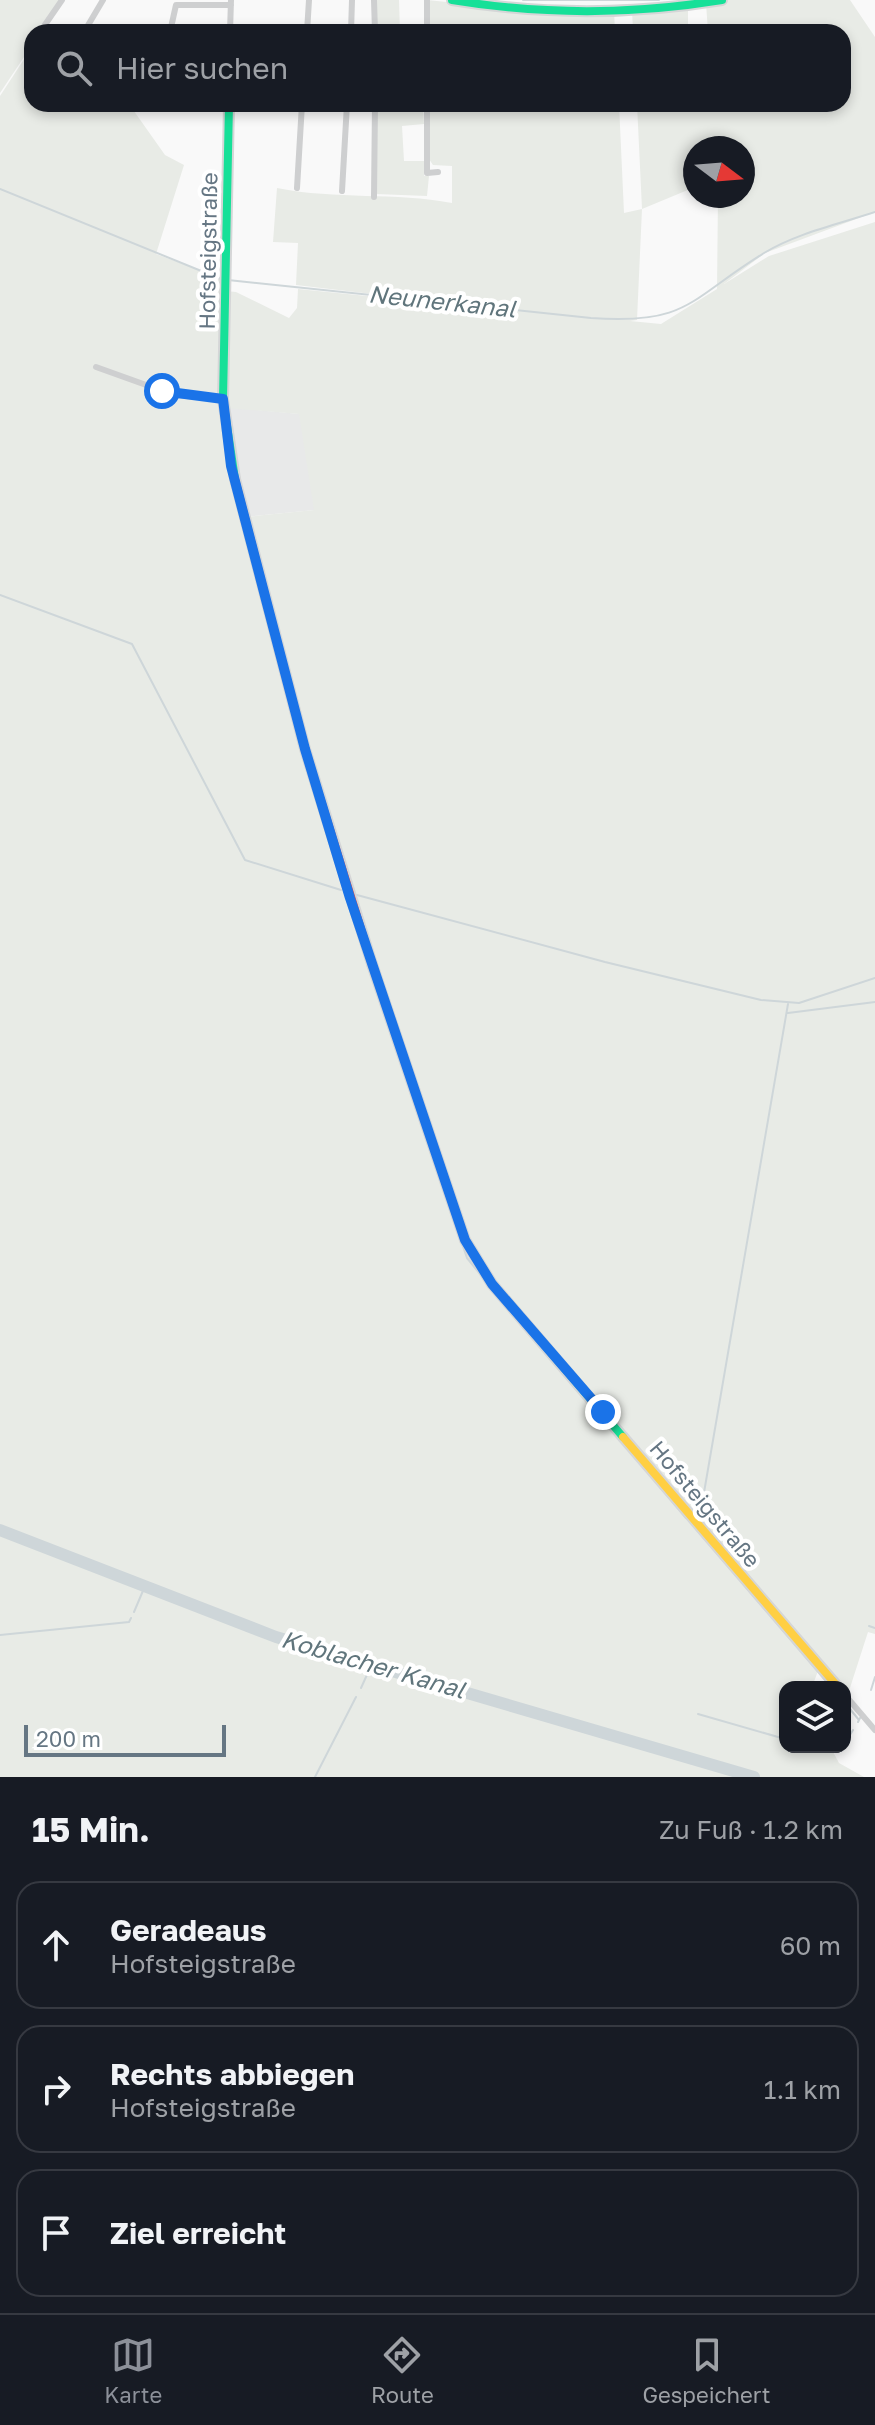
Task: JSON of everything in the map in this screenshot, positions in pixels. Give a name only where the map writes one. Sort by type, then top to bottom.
[{"type":"street","points":[[46,24],[62,0]]},
{"type":"street","points":[[89,24],[103,0]]},
{"type":"street","points":[[308,24],[309,0]]},
{"type":"street","points":[[351,24],[352,0]]},
{"type":"street","points":[[374,0],[375,24]]},
{"type":"street","points":[[427,0],[427,24]]},
{"type":"street","points":[[452,0],[524,10],[614,10],[722,0]]},
{"type":"street","points":[[172,24],[176,5],[231,2],[230,24]]},
{"type":"street","name":"Hofsteigstraße","points":[[229,112],[223,399],[231,466],[305,749],[350,898],[470,1254],[833,1681]]},
{"type":"street","points":[[297,188],[302,112]]},
{"type":"street","points":[[342,191],[347,112]]},
{"type":"street","points":[[374,197],[375,112]]},
{"type":"street","points":[[427,112],[427,173],[438,172]]},
{"type":"street","points":[[96,367],[174,395],[223,399]]},
{"type":"street","points":[[851,1702],[875,1730]]},
{"type":"shaded area","points":[[0,0],[62,0],[46,24],[24,24],[24,57],[0,93]]},
{"type":"shaded area","points":[[376,0],[399,0],[400,24],[376,24]]},
{"type":"shaded area","points":[[427,0],[524,10],[614,10],[615,24],[427,24]]},
{"type":"shaded area","points":[[722,0],[850,0],[875,37],[875,212],[765,253],[724,284],[769,256],[875,222],[875,1634],[868,1632],[851,1685],[851,1681],[837,1681],[821,1663],[814,1681],[779,1681],[779,1753],[834,1753],[839,1763],[864,1777],[0,1777],[0,96],[24,59],[24,112],[135,112],[165,155],[184,165],[156,254],[226,280],[226,291],[236,292],[289,318],[297,308],[298,289],[524,312],[296,285],[298,243],[273,242],[277,188],[452,203],[452,166],[433,165],[429,159],[428,112],[619,112],[624,213],[642,209],[637,112],[851,112],[851,24],[707,24],[706,3]],"holes":[[[683,136],[755,136],[755,208],[718,208],[717,289],[661,324],[630,321],[637,320],[642,209],[683,192]],[[226,408],[299,414],[314,510],[245,517]],[[467,1255],[503,1290],[727,1552],[726,1553]]]},
{"type":"shaded area","points":[[632,9],[688,9],[688,24],[633,24]]},
{"type":"shaded area","points":[[376,112],[423,112],[424,124],[402,126],[404,161],[424,161],[424,176],[429,176],[427,196],[376,194]]},
{"type":"shaded area","points":[[226,407],[300,414],[315,510],[245,517]]},
{"type":"waterway","points":[[523,0],[659,0]]},
{"type":"waterway","name":"Neunerkanal","points":[[0,189],[221,279]]},
{"type":"waterway","name":"Neunerkanal","points":[[228,280],[591,318],[649,317],[686,305],[777,246],[804,234],[875,212]]},
{"type":"waterway","points":[[0,595],[132,644],[245,860],[341,890]]},
{"type":"waterway","points":[[357,895],[605,962],[761,1000],[799,1003],[875,978]]},
{"type":"waterway","points":[[788,1013],[875,1002]]},
{"type":"waterway","points":[[701,1510],[788,1004]]},
{"type":"waterway","points":[[408,1085],[467,1258],[515,1317]]},
{"type":"waterway","points":[[535,1340],[562,1372]]},
{"type":"waterway","points":[[634,1456],[686,1518]]},
{"type":"waterway","points":[[696,1529],[826,1681]]},
{"type":"waterway","name":"Koblacher Kanal","points":[[0,1530],[276,1637],[754,1777]]},
{"type":"waterway","points":[[134,1612],[145,1586]]},
{"type":"waterway","points":[[0,1635],[129,1622],[131,1618]]},
{"type":"waterway","points":[[869,1626],[875,1628]]},
{"type":"waterway","points":[[361,1688],[371,1666]]},
{"type":"waterway","points":[[871,1690],[875,1677]]},
{"type":"waterway","points":[[315,1777],[356,1697]]},
{"type":"waterway","points":[[851,1710],[859,1720]]},
{"type":"waterway","points":[[698,1714],[779,1737]]},
{"type":"waterway","points":[[858,1722],[860,1718]]},
{"type":"traffic: fast","points":[[452,0],[553,11],[621,11],[722,0]]},
{"type":"traffic: fast","points":[[229,112],[223,399],[235,479]]},
{"type":"traffic: fast","points":[[372,964],[465,1240],[492,1284],[623,1437]]},
{"type":"traffic: slow","points":[[623,1437],[833,1681]]},
{"type":"traffic: jam","points":[[235,479],[305,749],[372,964]]},
{"type":"route","points":[[162,391],[199,399],[223,399],[231,466],[305,749],[350,898],[470,1254],[492,1284],[603,1412]]}]
